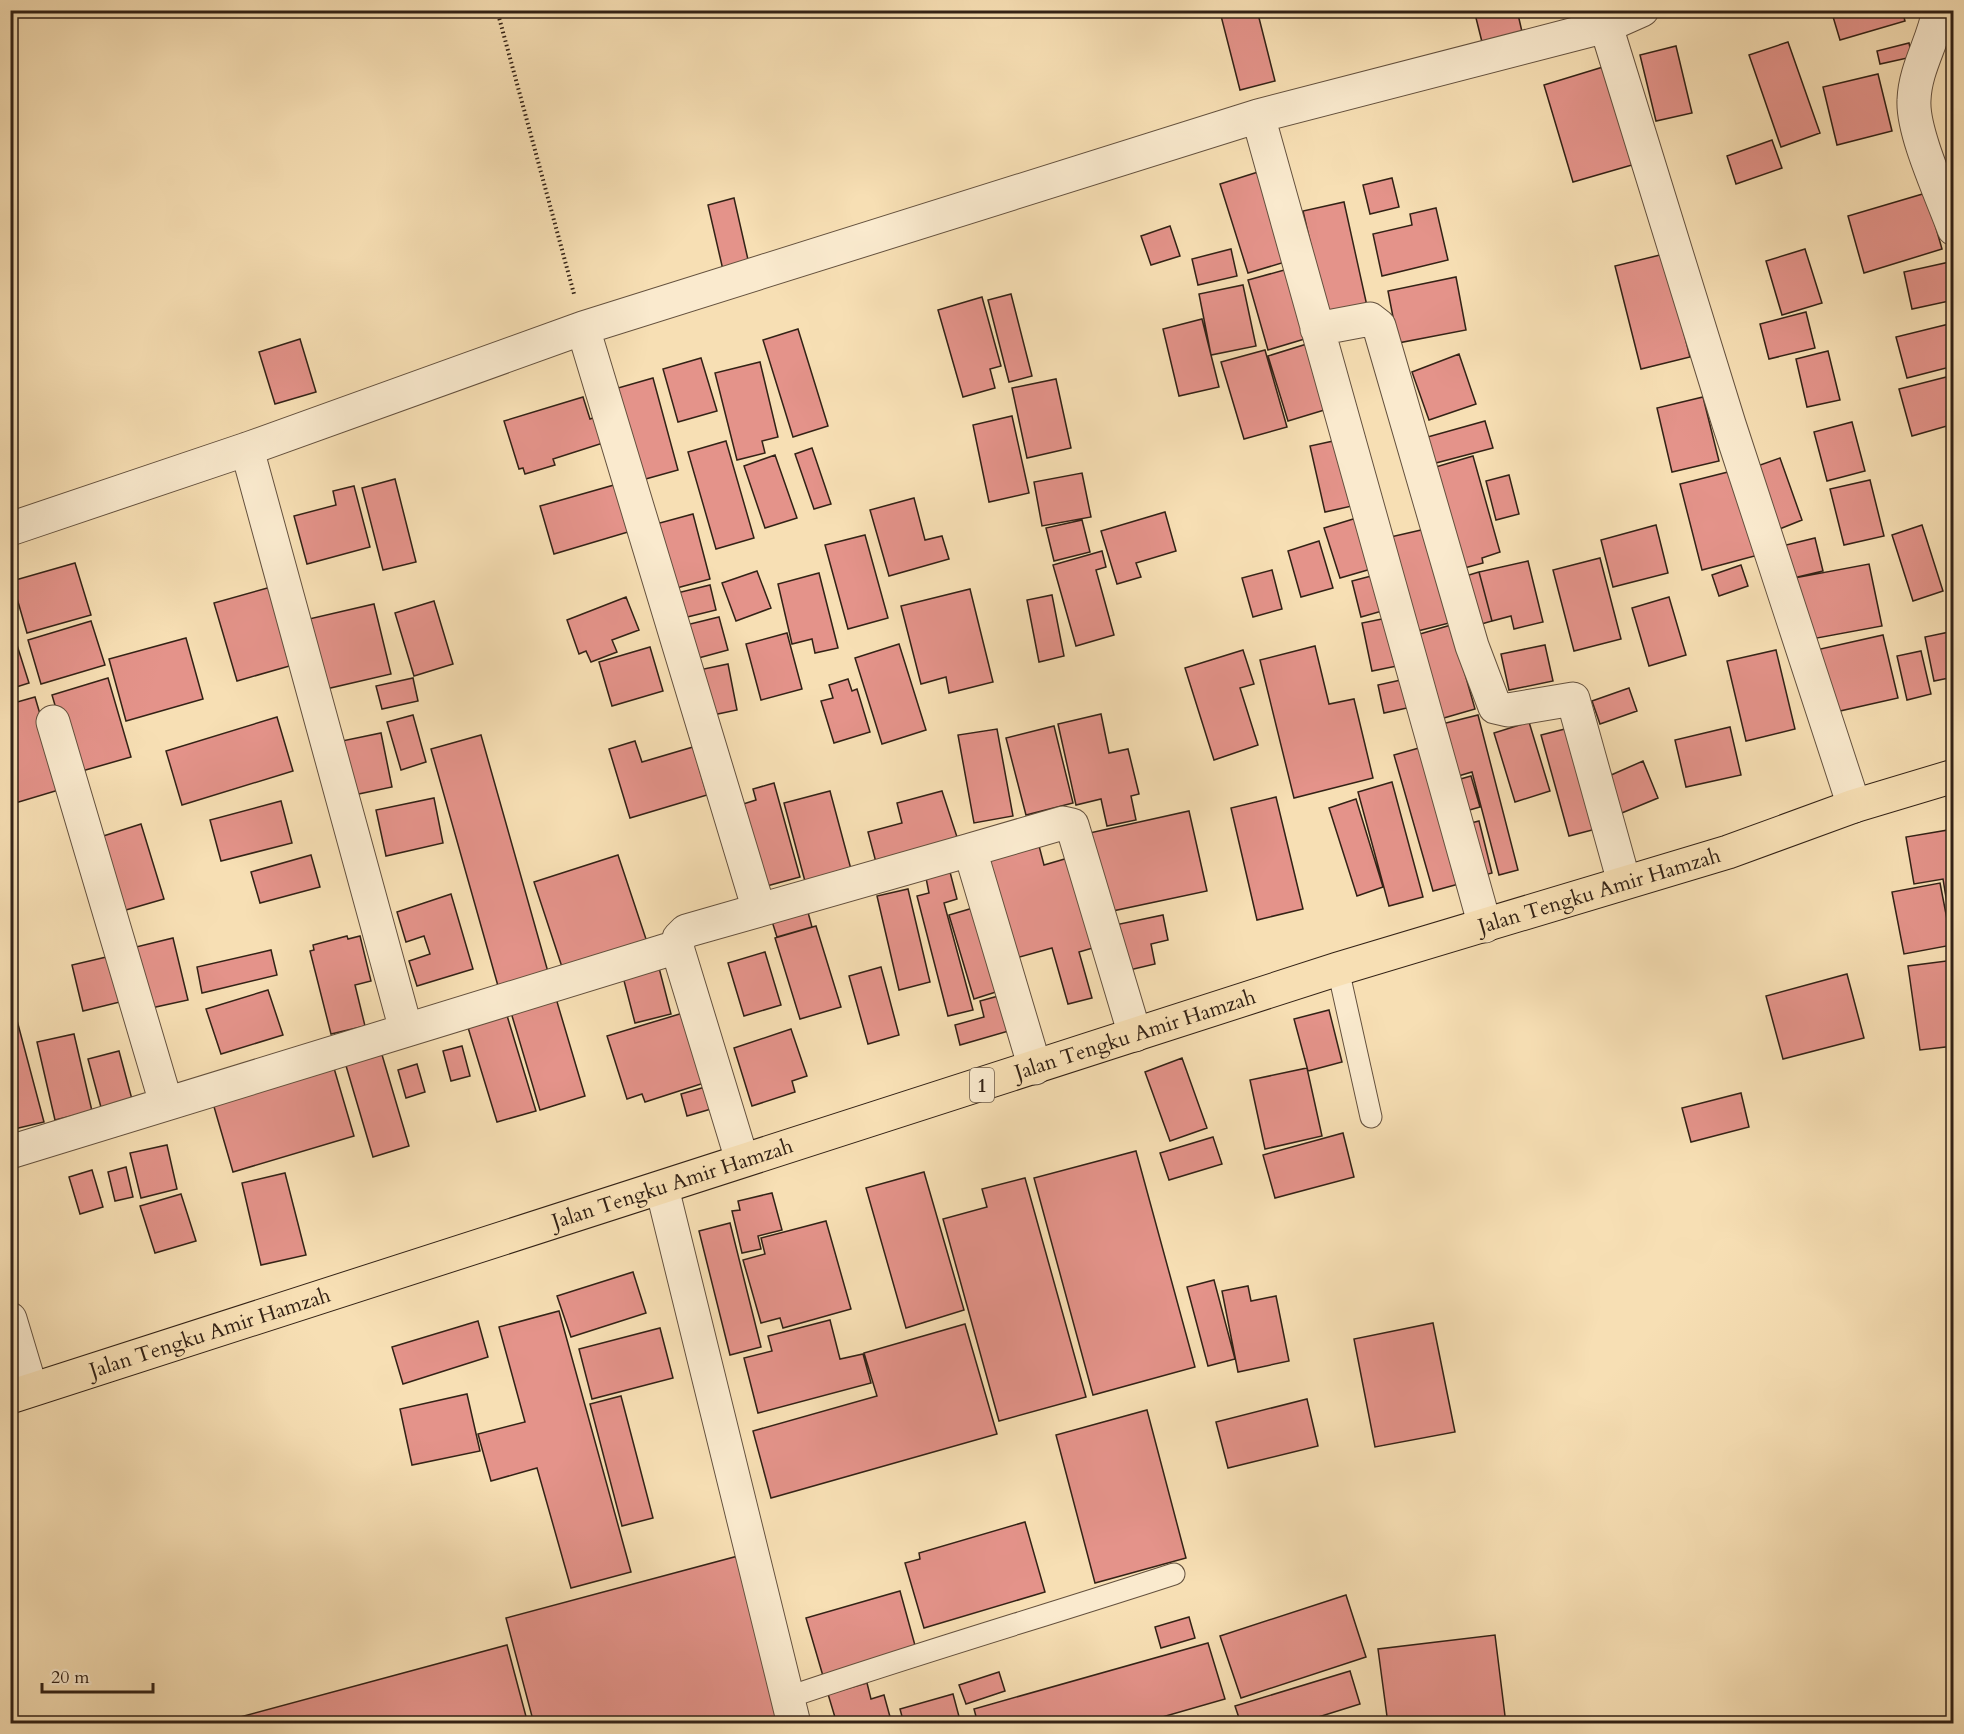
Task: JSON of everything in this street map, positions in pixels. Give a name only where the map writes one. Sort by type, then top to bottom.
[{"type":"highway","name":"Jalan Tengku Amir Hamzah","points":[[21,1393],[1338,969],[1728,852],[1854,806],[1953,776]]},
{"type":"street","points":[[10,529],[246,449],[583,328],[1258,116],[1606,26],[1642,10]]},
{"type":"street","points":[[1939,10],[1936,29],[1918,73],[1913,101],[1921,135],[1953,229]]},
{"type":"street","points":[[1606,26],[1729,424],[1854,806]]},
{"type":"street","points":[[1258,116],[1485,926]]},
{"type":"street","points":[[1317,330],[1370,319],[1379,326],[1472,646],[1495,707],[1508,710],[1573,699],[1624,882]]},
{"type":"street","points":[[583,328],[759,910]]},
{"type":"street","points":[[246,449],[406,1030]]},
{"type":"street","points":[[53,722],[166,1103]]},
{"type":"street","points":[[742,1160],[677,947],[679,938],[686,931],[1063,823],[1072,825],[1135,1035]]},
{"type":"street","points":[[970,850],[1035,1068]]},
{"type":"street","points":[[10,1152],[677,947]]},
{"type":"street","points":[[662,1188],[790,1711]]},
{"type":"street","points":[[10,1319],[21,1393]]},
{"type":"lane","points":[[1338,969],[1371,1117]]},
{"type":"lane","points":[[790,1711],[1174,1574]]},
{"type":"path","points":[[497,10],[583,328]]},
{"type":"building","points":[[1257,10],[1275,81],[1240,90],[1220,12]]},
{"type":"building","points":[[1474,10],[1517,10],[1523,36],[1483,46]]},
{"type":"building","points":[[1831,10],[1902,10],[1905,21],[1840,40]]},
{"type":"building","points":[[1788,42],[1820,133],[1781,147],[1749,55]]},
{"type":"building","points":[[1909,43],[1912,57],[1880,64],[1877,51]]},
{"type":"building","points":[[1676,46],[1692,113],[1656,121],[1640,55]]},
{"type":"building","points":[[1603,67],[1632,165],[1573,182],[1544,85]]},
{"type":"building","points":[[1878,74],[1892,131],[1837,145],[1823,87]]},
{"type":"building","points":[[1772,140],[1782,168],[1736,184],[1727,156]]},
{"type":"building","points":[[1258,172],[1285,262],[1248,273],[1220,184]]},
{"type":"building","points":[[1392,178],[1399,207],[1370,214],[1363,185]]},
{"type":"building","points":[[1926,193],[1942,249],[1864,273],[1848,216]]},
{"type":"building","points":[[734,198],[749,264],[723,270],[708,205]]},
{"type":"building","points":[[1344,202],[1367,306],[1327,315],[1303,211]]},
{"type":"building","points":[[1436,208],[1448,260],[1382,276],[1373,234],[1412,225],[1410,214]]},
{"type":"building","points":[[1170,226],[1180,256],[1151,265],[1141,236]]},
{"type":"building","points":[[1231,249],[1237,276],[1198,285],[1192,259]]},
{"type":"building","points":[[1805,249],[1822,303],[1782,315],[1766,261]]},
{"type":"building","points":[[1664,254],[1690,357],[1641,369],[1615,266]]},
{"type":"building","points":[[1954,261],[1954,300],[1912,309],[1904,272]]},
{"type":"building","points":[[1288,269],[1308,338],[1268,350],[1248,280]]},
{"type":"building","points":[[1456,277],[1466,330],[1398,343],[1388,291]]},
{"type":"building","points":[[1243,285],[1256,346],[1211,355],[1199,294]]},
{"type":"building","points":[[1011,294],[1032,376],[1009,382],[988,300]]},
{"type":"building","points":[[982,297],[1001,366],[990,369],[995,388],[963,397],[938,310]]},
{"type":"building","points":[[1806,312],[1815,348],[1769,359],[1760,324]]},
{"type":"building","points":[[1202,319],[1219,387],[1179,396],[1163,329]]},
{"type":"building","points":[[1953,323],[1954,366],[1907,378],[1896,337]]},
{"type":"building","points":[[798,329],[828,426],[793,437],[763,340]]},
{"type":"building","points":[[300,339],[316,392],[275,404],[259,352]]},
{"type":"building","points":[[1310,343],[1331,408],[1288,421],[1268,356]]},
{"type":"building","points":[[1265,350],[1287,427],[1244,439],[1221,362]]},
{"type":"building","points":[[1828,351],[1840,400],[1807,407],[1796,359]]},
{"type":"building","points":[[1459,354],[1476,404],[1429,420],[1412,372]]},
{"type":"building","points":[[701,358],[717,411],[678,422],[663,369]]},
{"type":"building","points":[[760,362],[778,437],[762,441],[765,453],[737,460],[715,373]]},
{"type":"building","points":[[1954,375],[1954,424],[1912,436],[1899,389]]},
{"type":"building","points":[[653,378],[678,470],[642,480],[618,388]]},
{"type":"building","points":[[1056,379],[1071,448],[1027,458],[1012,388]]},
{"type":"building","points":[[583,397],[590,419],[596,417],[603,443],[553,459],[555,465],[525,474],[523,468],[519,469],[504,421]]},
{"type":"building","points":[[1703,397],[1719,461],[1672,472],[1657,408]]},
{"type":"building","points":[[1012,416],[1029,493],[989,502],[973,425]]},
{"type":"building","points":[[1485,421],[1493,448],[1432,464],[1424,438]]},
{"type":"building","points":[[1852,422],[1865,471],[1827,481],[1814,432]]},
{"type":"building","points":[[1338,440],[1352,506],[1325,512],[1310,446]]},
{"type":"building","points":[[726,441],[754,538],[716,549],[688,452]]},
{"type":"building","points":[[812,448],[831,504],[814,509],[795,454]]},
{"type":"building","points":[[775,455],[797,518],[765,528],[744,466]]},
{"type":"building","points":[[1473,456],[1500,552],[1482,558],[1483,563],[1457,570],[1429,469]]},
{"type":"building","points":[[1780,458],[1802,520],[1772,532],[1749,469]]},
{"type":"building","points":[[1740,469],[1762,554],[1702,570],[1680,484]]},
{"type":"building","points":[[1082,473],[1091,517],[1042,526],[1034,482]]},
{"type":"building","points":[[1509,475],[1519,514],[1496,520],[1486,481]]},
{"type":"building","points":[[395,479],[416,562],[383,570],[362,488]]},
{"type":"building","points":[[1870,480],[1884,536],[1844,545],[1830,489]]},
{"type":"building","points":[[614,485],[628,532],[554,554],[540,506]]},
{"type":"building","points":[[354,486],[370,547],[307,564],[294,516],[336,505],[333,491]]},
{"type":"building","points":[[914,498],[925,540],[942,536],[949,559],[889,576],[870,510]]},
{"type":"building","points":[[1165,512],[1176,551],[1136,563],[1141,577],[1117,584],[1101,531]]},
{"type":"building","points":[[693,514],[710,579],[673,589],[656,524]]},
{"type":"building","points":[[1363,516],[1378,567],[1340,578],[1324,528]]},
{"type":"building","points":[[1082,520],[1090,552],[1054,561],[1046,528]]},
{"type":"building","points":[[1656,525],[1668,573],[1613,587],[1601,540]]},
{"type":"building","points":[[1922,525],[1943,591],[1913,601],[1892,535]]},
{"type":"building","points":[[1430,528],[1453,622],[1410,633],[1386,538]]},
{"type":"building","points":[[865,535],[888,618],[848,629],[825,545]]},
{"type":"building","points":[[1815,538],[1823,571],[1789,579],[1782,546]]},
{"type":"building","points":[[1319,541],[1333,588],[1301,597],[1288,551]]},
{"type":"building","points":[[1102,551],[1106,567],[1096,570],[1114,635],[1076,646],[1053,565]]},
{"type":"building","points":[[1600,558],[1621,639],[1574,651],[1553,570]]},
{"type":"building","points":[[1528,561],[1543,622],[1514,629],[1511,616],[1492,621],[1479,572]]},
{"type":"building","points":[[75,563],[91,615],[27,633],[12,581]]},
{"type":"building","points":[[1869,564],[1882,626],[1801,641],[1789,579]]},
{"type":"building","points":[[1741,565],[1748,586],[1719,596],[1712,575]]},
{"type":"building","points":[[1272,570],[1282,609],[1253,617],[1242,578]]},
{"type":"building","points":[[757,571],[771,608],[736,621],[722,583]]},
{"type":"building","points":[[1479,572],[1492,621],[1471,627],[1459,578]]},
{"type":"building","points":[[819,573],[838,648],[815,653],[812,639],[792,644],[778,584]]},
{"type":"building","points":[[1379,574],[1389,609],[1361,617],[1352,581]]},
{"type":"building","points":[[710,585],[716,610],[679,619],[673,594]]},
{"type":"building","points":[[271,587],[293,665],[237,681],[214,603]]},
{"type":"building","points":[[970,589],[993,682],[949,693],[946,677],[921,684],[901,606]]},
{"type":"building","points":[[1052,595],[1064,656],[1039,662],[1027,600]]},
{"type":"building","points":[[626,597],[639,630],[612,640],[617,652],[591,662],[586,651],[579,654],[567,620]]},
{"type":"building","points":[[1669,597],[1686,655],[1649,666],[1632,608]]},
{"type":"building","points":[[434,601],[453,664],[414,676],[395,613]]},
{"type":"building","points":[[374,604],[391,674],[326,689],[309,619]]},
{"type":"building","points":[[1397,616],[1407,664],[1372,671],[1362,623]]},
{"type":"building","points":[[719,617],[728,650],[691,660],[682,626]]},
{"type":"building","points":[[91,621],[105,665],[41,684],[28,640]]},
{"type":"building","points":[[10,623],[29,683],[10,689]]},
{"type":"building","points":[[1451,625],[1475,709],[1430,722],[1406,638]]},
{"type":"building","points":[[1954,631],[1954,677],[1934,681],[1925,637]]},
{"type":"building","points":[[787,633],[802,689],[761,700],[746,644]]},
{"type":"building","points":[[1883,635],[1898,698],[1831,713],[1816,650]]},
{"type":"building","points":[[186,638],[203,699],[126,721],[109,659]]},
{"type":"building","points":[[899,644],[926,730],[882,744],[855,658]]},
{"type":"building","points":[[1545,645],[1553,681],[1509,690],[1501,654]]},
{"type":"building","points":[[1315,646],[1329,704],[1354,699],[1373,778],[1294,798],[1260,660]]},
{"type":"building","points":[[650,647],[663,691],[612,706],[599,662]]},
{"type":"building","points":[[1243,650],[1254,684],[1240,688],[1258,745],[1214,760],[1185,668]]},
{"type":"building","points":[[1776,650],[1795,729],[1746,741],[1727,661]]},
{"type":"building","points":[[1921,651],[1931,694],[1907,700],[1897,656]]},
{"type":"building","points":[[728,664],[737,710],[708,716],[699,670]]},
{"type":"building","points":[[108,678],[131,757],[75,773],[52,695]]},
{"type":"building","points":[[413,678],[418,701],[382,709],[376,686]]},
{"type":"building","points":[[1410,678],[1416,706],[1384,713],[1378,685]]},
{"type":"building","points":[[848,679],[852,691],[857,689],[870,732],[834,743],[821,701],[833,698],[829,685]]},
{"type":"building","points":[[1629,688],[1637,711],[1600,724],[1592,701]]},
{"type":"building","points":[[35,697],[62,789],[12,804],[10,704]]},
{"type":"building","points":[[1101,714],[1109,753],[1128,749],[1139,794],[1131,796],[1136,820],[1107,826],[1101,799],[1076,805],[1058,724]]},
{"type":"building","points":[[413,715],[426,762],[401,770],[387,722]]},
{"type":"building","points":[[1478,715],[1518,870],[1499,875],[1472,772],[1448,779],[1434,726]]},
{"type":"building","points":[[277,717],[293,771],[182,805],[166,751]]},
{"type":"building","points":[[1529,722],[1550,791],[1515,802],[1494,733]]},
{"type":"building","points":[[1054,726],[1073,803],[1026,815],[1006,738]]},
{"type":"building","points":[[1730,727],[1741,775],[1686,787],[1675,740]]},
{"type":"building","points":[[1569,728],[1596,829],[1569,836],[1541,735]]},
{"type":"building","points":[[997,729],[1013,816],[974,823],[958,735]]},
{"type":"building","points":[[381,733],[392,787],[349,796],[337,742]]},
{"type":"building","points":[[481,735],[550,979],[500,993],[431,749]]},
{"type":"building","points":[[635,741],[642,762],[693,747],[707,795],[630,818],[609,749]]},
{"type":"building","points":[[1426,746],[1466,882],[1433,891],[1394,755]]},
{"type":"building","points":[[1643,761],[1658,798],[1617,815],[1602,779]]},
{"type":"building","points":[[1471,776],[1480,807],[1459,813],[1450,782]]},
{"type":"building","points":[[1392,782],[1423,897],[1389,906],[1358,792]]},
{"type":"building","points":[[774,783],[800,877],[763,887],[740,805],[756,800],[753,789]]},
{"type":"building","points":[[830,791],[852,873],[806,885],[784,803]]},
{"type":"building","points":[[942,791],[958,840],[878,870],[868,832],[902,823],[897,803]]},
{"type":"building","points":[[1276,797],[1303,909],[1257,920],[1231,808]]},
{"type":"building","points":[[434,798],[443,843],[386,856],[376,810]]},
{"type":"building","points":[[1356,799],[1383,887],[1357,896],[1329,808]]},
{"type":"building","points":[[281,801],[292,843],[221,861],[210,820]]},
{"type":"building","points":[[1189,811],[1207,891],[1103,913],[1085,834]]},
{"type":"building","points":[[1479,821],[1492,873],[1473,878],[1459,826]]},
{"type":"building","points":[[141,824],[164,899],[119,912],[97,838]]},
{"type":"building","points":[[1954,829],[1954,915],[1949,916],[1943,879],[1914,884],[1906,837]]},
{"type":"building","points":[[1038,842],[1044,865],[1075,856],[1103,945],[1079,952],[1092,998],[1068,1004],[1052,948],[1009,960],[981,858]]},
{"type":"building","points":[[311,855],[320,887],[260,903],[251,872]]},
{"type":"building","points":[[618,855],[647,942],[563,970],[534,882]]},
{"type":"building","points":[[950,872],[957,899],[944,903],[973,1010],[948,1016],[917,896],[929,893],[926,878]]},
{"type":"building","points":[[1940,883],[1952,945],[1904,954],[1892,892]]},
{"type":"building","points":[[908,889],[930,982],[899,990],[877,896]]},
{"type":"building","points":[[451,894],[473,969],[417,986],[409,961],[430,954],[424,936],[406,942],[397,912]]},
{"type":"building","points":[[806,905],[812,927],[777,937],[770,915]]},
{"type":"building","points":[[973,908],[999,991],[974,999],[949,915]]},
{"type":"building","points":[[1163,915],[1168,940],[1151,944],[1155,964],[1125,971],[1115,925]]},
{"type":"building","points":[[816,926],[841,1007],[800,1019],[775,938]]},
{"type":"building","points":[[347,936],[348,939],[360,936],[371,981],[355,985],[365,1026],[331,1034],[310,951],[314,950],[313,945]]},
{"type":"building","points":[[173,938],[188,1000],[151,1008],[136,947]]},
{"type":"building","points":[[271,950],[277,975],[202,993],[197,967]]},
{"type":"building","points":[[765,952],[781,1005],[744,1016],[728,963]]},
{"type":"building","points":[[115,955],[124,1001],[83,1011],[72,965]]},
{"type":"building","points":[[1954,960],[1954,1046],[1920,1050],[1908,966]]},
{"type":"building","points":[[658,964],[671,1014],[635,1023],[622,973]]},
{"type":"building","points":[[881,967],[899,1035],[868,1044],[849,976]]},
{"type":"building","points":[[1847,974],[1864,1038],[1783,1059],[1766,996]]},
{"type":"building","points":[[268,990],[283,1035],[221,1054],[206,1009]]},
{"type":"building","points":[[10,994],[44,1122],[10,1130]]},
{"type":"building","points":[[555,995],[585,1096],[540,1110],[510,1009]]},
{"type":"building","points":[[1002,995],[1012,1030],[960,1045],[955,1025],[984,1017],[980,1001]]},
{"type":"building","points":[[505,1009],[536,1111],[497,1122],[466,1021]]},
{"type":"building","points":[[1329,1010],[1342,1062],[1308,1071],[1294,1019]]},
{"type":"building","points":[[683,1013],[704,1083],[645,1102],[642,1094],[627,1099],[607,1036]]},
{"type":"building","points":[[791,1029],[807,1076],[792,1081],[795,1092],[752,1106],[734,1048]]},
{"type":"building","points":[[74,1034],[92,1111],[55,1120],[37,1042]]},
{"type":"building","points":[[462,1046],[470,1076],[451,1081],[443,1051]]},
{"type":"building","points":[[380,1048],[409,1146],[373,1157],[344,1059]]},
{"type":"building","points":[[119,1051],[133,1103],[102,1111],[88,1059]]},
{"type":"building","points":[[331,1058],[354,1136],[233,1172],[210,1093]]},
{"type":"building","points":[[1182,1058],[1207,1128],[1170,1141],[1145,1072]]},
{"type":"building","points":[[417,1064],[425,1092],[406,1098],[398,1070]]},
{"type":"building","points":[[1307,1068],[1322,1136],[1265,1149],[1250,1080]]},
{"type":"building","points":[[712,1085],[718,1107],[687,1116],[681,1094]]},
{"type":"building","points":[[1741,1093],[1749,1127],[1691,1142],[1682,1108]]},
{"type":"building","points":[[1343,1133],[1354,1177],[1275,1198],[1263,1155]]},
{"type":"building","points":[[1213,1137],[1222,1164],[1169,1180],[1160,1153]]},
{"type":"building","points":[[167,1145],[177,1189],[141,1198],[130,1153]]},
{"type":"building","points":[[1136,1151],[1195,1367],[1093,1395],[1034,1178]]},
{"type":"building","points":[[126,1167],[133,1197],[115,1201],[108,1172]]},
{"type":"building","points":[[92,1170],[103,1207],[80,1214],[69,1177]]},
{"type":"building","points":[[924,1172],[964,1310],[906,1328],[866,1188]]},
{"type":"building","points":[[285,1173],[306,1255],[261,1265],[242,1183]]},
{"type":"building","points":[[1025,1178],[1086,1397],[999,1421],[943,1219],[987,1207],[982,1189]]},
{"type":"building","points":[[772,1193],[782,1230],[758,1236],[761,1249],[742,1253],[732,1211],[740,1210],[738,1201]]},
{"type":"building","points":[[181,1194],[196,1241],[155,1253],[140,1206]]},
{"type":"building","points":[[826,1221],[851,1309],[783,1328],[780,1318],[761,1323],[743,1260],[765,1254],[761,1238]]},
{"type":"building","points":[[730,1223],[761,1347],[730,1355],[699,1231]]},
{"type":"building","points":[[633,1272],[646,1313],[571,1337],[557,1296]]},
{"type":"building","points":[[1214,1280],[1235,1359],[1208,1366],[1187,1287]]},
{"type":"building","points":[[1248,1286],[1251,1301],[1276,1296],[1289,1361],[1238,1372],[1222,1291]]},
{"type":"building","points":[[559,1311],[631,1572],[571,1588],[537,1468],[491,1481],[478,1434],[525,1422],[499,1327]]},
{"type":"building","points":[[830,1320],[840,1359],[863,1354],[871,1383],[758,1413],[744,1358],[772,1351],[768,1336]]},
{"type":"building","points":[[478,1321],[488,1357],[403,1384],[392,1347]]},
{"type":"building","points":[[1433,1323],[1455,1432],[1375,1447],[1354,1339]]},
{"type":"building","points":[[965,1324],[997,1434],[771,1498],[753,1431],[877,1396],[864,1353]]},
{"type":"building","points":[[660,1328],[673,1378],[592,1399],[579,1349]]},
{"type":"building","points":[[467,1394],[480,1451],[412,1465],[400,1409]]},
{"type":"building","points":[[621,1396],[653,1518],[622,1526],[590,1404]]},
{"type":"building","points":[[1307,1399],[1318,1446],[1228,1468],[1216,1422]]},
{"type":"building","points":[[1147,1410],[1186,1558],[1095,1583],[1056,1435]]},
{"type":"building","points":[[1025,1522],[1045,1592],[924,1628],[905,1563],[920,1559],[919,1553]]},
{"type":"building","points":[[738,1556],[783,1724],[534,1724],[506,1618]]},
{"type":"building","points":[[900,1591],[916,1649],[823,1676],[806,1618]]},
{"type":"building","points":[[1346,1595],[1366,1657],[1241,1698],[1220,1636]]},
{"type":"building","points":[[1189,1617],[1195,1638],[1161,1648],[1155,1627]]},
{"type":"building","points":[[1495,1635],[1506,1724],[1388,1724],[1378,1649]]},
{"type":"building","points":[[1208,1643],[1225,1699],[1138,1724],[978,1724],[974,1709]]},
{"type":"building","points":[[507,1645],[528,1724],[214,1724]]},
{"type":"building","points":[[1350,1671],[1360,1704],[1296,1724],[1241,1724],[1235,1706]]},
{"type":"building","points":[[999,1672],[1005,1691],[966,1704],[959,1685]]},
{"type":"building","points":[[867,1683],[871,1699],[884,1695],[892,1724],[837,1724],[828,1694]]},
{"type":"building","points":[[953,1694],[961,1724],[904,1724],[900,1709]]}]
